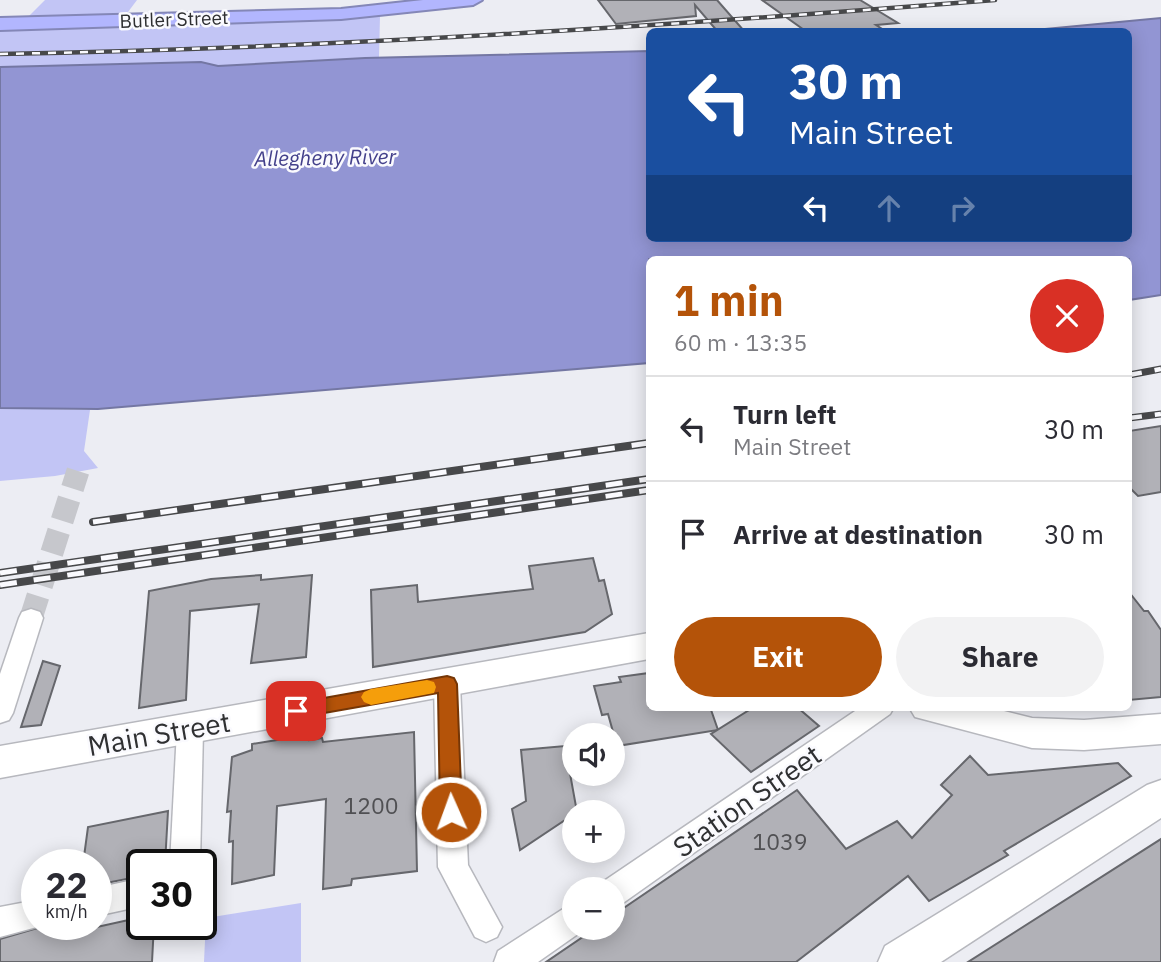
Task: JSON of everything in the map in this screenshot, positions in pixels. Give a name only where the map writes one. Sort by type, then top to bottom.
[{"type":"highway","name":"Butler Street","points":[[0,24],[349,14],[473,0]]},
{"type":"main road","name":"Main Street","points":[[0,762],[646,647]]},
{"type":"main road","points":[[944,711],[1032,733],[1084,735],[1161,729]]},
{"type":"main road","points":[[901,962],[1161,797]]},
{"type":"street","points":[[0,713],[31,618]]},
{"type":"street","points":[[447,684],[453,867],[486,927]]},
{"type":"street","name":"Station Street","points":[[625,884],[875,711]]},
{"type":"street","points":[[186,849],[190,730]]},
{"type":"street","points":[[0,922],[21,917]]},
{"type":"street","points":[[510,962],[562,927]]},
{"type":"shaded area","points":[[45,0],[137,0],[125,16],[26,19]]},
{"type":"shaded area","points":[[380,16],[379,57],[218,66],[201,62],[0,67],[0,29]]},
{"type":"shaded area","points":[[0,408],[90,410],[84,451],[98,468],[55,476],[0,481]]},
{"type":"shaded area","points":[[301,903],[301,962],[204,962],[205,940],[217,940],[217,916]]},
{"type":"water","name":"Allegheny River","points":[[1161,18],[1161,295],[1132,300],[1132,256],[646,256],[646,363],[98,409],[0,408],[0,67],[201,62],[218,66],[365,58],[646,51],[646,242],[1132,242],[1132,28],[1056,28]]},
{"type":"building","points":[[598,0],[717,0],[742,28],[715,28],[695,5],[696,16],[616,24]]},
{"type":"building","points":[[762,0],[860,0],[898,23],[876,25],[881,28],[801,28]]},
{"type":"building","points":[[1161,426],[1161,492],[1138,496],[1132,490],[1132,431]]},
{"type":"building","points":[[593,558],[599,581],[604,580],[612,614],[585,632],[373,667],[371,590],[417,585],[418,602],[533,589],[529,566]]},
{"type":"building","points":[[261,575],[261,580],[312,575],[306,657],[251,663],[259,604],[190,611],[186,700],[139,708],[149,591],[211,579]]},
{"type":"building","points":[[1132,596],[1144,611],[1148,611],[1161,630],[1161,697],[1132,700]]},
{"type":"building","points":[[43,661],[60,666],[41,725],[21,727]]},
{"type":"building","points":[[646,673],[646,711],[711,711],[718,730],[625,745],[625,723],[611,723],[608,714],[602,715],[594,686],[621,682],[619,677]]},
{"type":"building","points":[[748,711],[802,711],[819,726],[751,772],[711,734]]},
{"type":"building","points":[[414,732],[417,871],[352,879],[351,885],[323,889],[326,799],[277,806],[274,875],[232,884],[233,841],[229,842],[231,811],[227,812],[232,757],[252,750],[252,744],[308,735],[309,740],[322,738],[323,742]]},
{"type":"building","points":[[562,746],[562,786],[572,786],[575,800],[562,800],[562,822],[520,850],[512,809],[526,801],[521,750]]},
{"type":"building","points":[[970,756],[988,775],[1118,763],[1131,776],[1004,851],[1008,855],[929,901],[908,876],[796,962],[546,962],[578,940],[625,940],[625,907],[797,790],[846,849],[897,821],[912,838],[952,795],[941,785]]},
{"type":"building","points":[[168,811],[166,849],[126,849],[126,879],[112,882],[112,849],[85,849],[88,827]]},
{"type":"building","points":[[1161,839],[1161,962],[968,962]]},
{"type":"building","points":[[126,921],[126,940],[153,940],[152,962],[0,962],[0,939],[21,933],[21,940],[112,940],[112,924]]},
{"type":"tunnel","points":[[31,618],[78,471]]},
{"type":"railway","points":[[0,54],[373,41],[747,19],[995,0]]},
{"type":"railway","points":[[1132,374],[1161,369]]},
{"type":"railway","points":[[1132,418],[1161,414]]},
{"type":"railway","points":[[93,522],[646,443]]},
{"type":"railway","points":[[0,573],[646,479]]},
{"type":"railway","points":[[0,585],[646,490]]},
{"type":"slow traffic","points":[[371,697],[427,687]]},
{"type":"route","points":[[296,711],[447,684],[451,812]]}]
